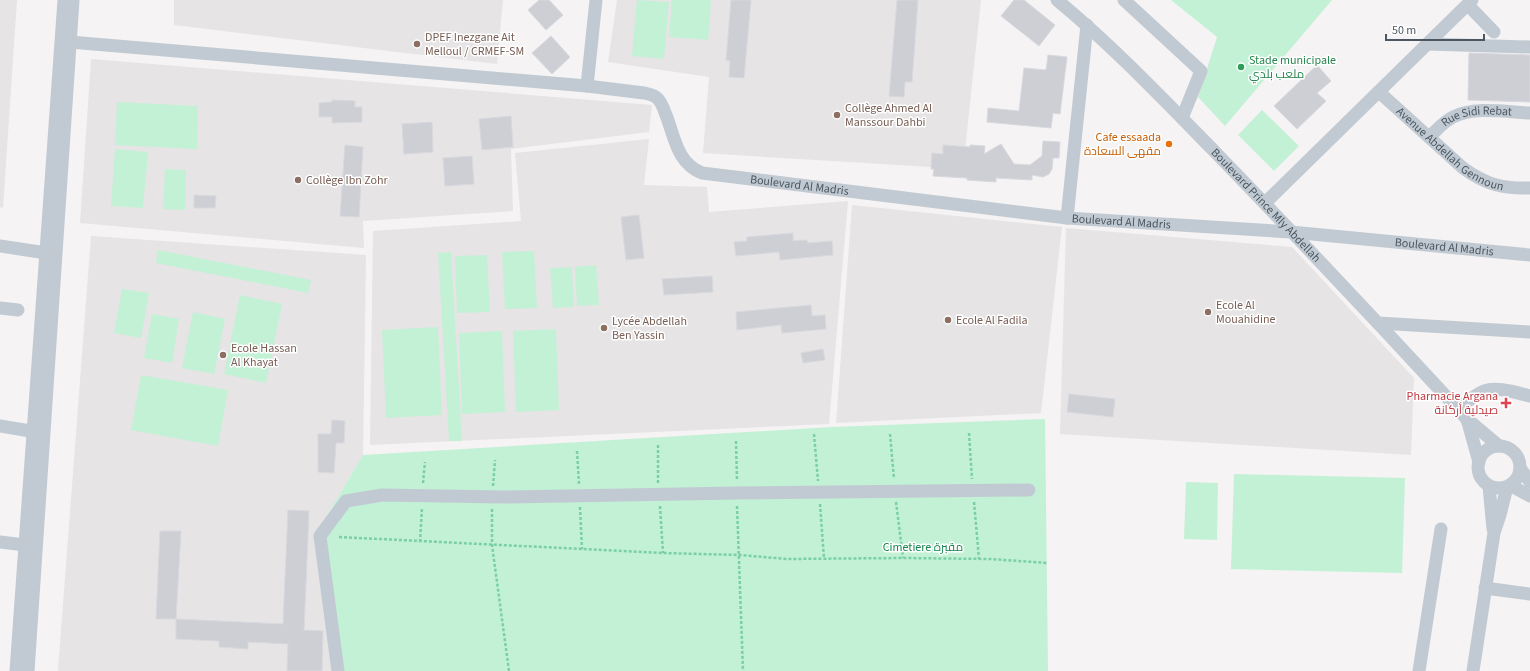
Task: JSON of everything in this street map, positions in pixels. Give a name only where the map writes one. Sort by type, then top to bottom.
[{"type":"street","points":[[52,254],[64,0]]},
{"type":"street","points":[[28,671],[31,546],[47,318],[73,0]]},
{"type":"street","points":[[70,42],[588,86],[596,0]]},
{"type":"street","name":"Boulevard Prince Mly Abdellah","points":[[1057,0],[1087,26],[1182,118],[1378,323],[1467,419],[1499,446]]},
{"type":"street","points":[[1124,0],[1200,71],[1182,118]]},
{"type":"street","points":[[1264,203],[1470,2],[1494,32]]},
{"type":"street","points":[[1067,218],[1087,26]]},
{"type":"street","points":[[1427,44],[1530,47]]},
{"type":"street","name":"Boulevard Al Madris","points":[[588,86],[644,93],[658,98],[665,112],[683,160],[694,170],[715,175],[1067,218],[1291,232],[1530,255]]},
{"type":"street","name":"Avenue Abdellah Gennoun","points":[[1379,92],[1476,178],[1507,188],[1530,188]]},
{"type":"street","name":"Rue Sidi Rebat","points":[[1429,137],[1444,123],[1453,117],[1464,113],[1475,111],[1530,113]]},
{"type":"street","points":[[0,246],[52,254]]},
{"type":"street","points":[[0,308],[18,310]]},
{"type":"street","points":[[1378,323],[1530,332]]},
{"type":"street","points":[[1458,409],[1478,394],[1492,389],[1530,396]]},
{"type":"street","name":"Boulevard Prince Mly Abdellah","points":[[1467,419],[1479,462]]},
{"type":"street","points":[[0,426],[39,432]]},
{"type":"street","points":[[1499,446],[1507,448],[1514,453],[1519,460],[1520,468],[1516,481],[1509,486],[1501,488],[1489,486],[1482,480],[1478,471],[1479,462],[1483,454],[1490,448],[1499,446]]},
{"type":"street","points":[[1520,468],[1530,482]]},
{"type":"street","points":[[1489,486],[1494,533]]},
{"type":"street","points":[[1509,486],[1530,496]]},
{"type":"street","points":[[1473,671],[1494,533],[1509,486]]},
{"type":"street","points":[[338,671],[320,536],[346,501],[382,496],[492,497],[1029,490]]},
{"type":"street","points":[[1419,671],[1441,529]]},
{"type":"street","points":[[0,542],[31,546]]},
{"type":"street","points":[[16,671],[31,546]]},
{"type":"street","points":[[1485,588],[1530,594]]},
{"type":"path","points":[[736,441],[743,671]]},
{"type":"path","points":[[495,460],[492,497],[492,545],[509,671]]},
{"type":"path","points":[[339,537],[663,553],[740,555],[787,559],[990,559],[1048,563]]},
{"type":"shaded area","points":[[0,0],[17,0],[3,208],[0,207]]},
{"type":"shaded area","name":"DPEF Inezgane Ait Melloul / CRMEF-SM","points":[[174,0],[503,0],[497,64],[174,25]]},
{"type":"shaded area","name":"Collège Ahmed Al Manssour Dahbi","points":[[617,0],[981,0],[963,169],[703,153],[709,77],[608,62]]},
{"type":"shaded area","name":"Collège Ibn Zohr","points":[[91,59],[652,105],[649,132],[511,149],[513,211],[363,221],[364,248],[80,223]]},
{"type":"shaded area","name":"Lycée Abdellah Ben Yassin","points":[[649,139],[644,185],[707,187],[709,212],[848,201],[829,424],[370,445],[373,231],[521,221],[515,153]]},
{"type":"shaded area","name":"Ecole Al Fadila","points":[[852,205],[1062,227],[1041,413],[836,423]]},
{"type":"shaded area","name":"Ecole Al Mouahidine","points":[[1066,228],[1292,247],[1414,378],[1411,455],[1060,434]]},
{"type":"shaded area","name":"Ecole Hassan Al Khayat","points":[[91,236],[366,255],[363,455],[316,534],[335,671],[58,670]]},
{"type":"green space","points":[[637,0],[669,2],[664,59],[632,56]]},
{"type":"green space","points":[[672,0],[711,0],[708,40],[669,37]]},
{"type":"green space","name":"Stade municipale ملعب بلدي","points":[[1171,0],[1332,0],[1225,126],[1198,97],[1217,37]]},
{"type":"green space","points":[[117,102],[198,106],[197,149],[115,145]]},
{"type":"green space","points":[[1262,110],[1299,146],[1274,171],[1238,135]]},
{"type":"green space","points":[[115,149],[148,152],[143,208],[111,206]]},
{"type":"green space","points":[[165,169],[186,170],[185,210],[163,209]]},
{"type":"green space","points":[[158,250],[311,280],[308,293],[156,263]]},
{"type":"green space","points":[[534,251],[537,308],[505,309],[502,252]]},
{"type":"green space","points":[[451,252],[462,441],[449,441],[438,253]]},
{"type":"green space","points":[[487,255],[490,312],[457,313],[455,256]]},
{"type":"green space","points":[[596,265],[599,305],[577,306],[575,267]]},
{"type":"green space","points":[[572,267],[574,307],[553,308],[550,268]]},
{"type":"green space","points":[[122,289],[149,293],[141,338],[114,333]]},
{"type":"green space","points":[[240,295],[282,304],[266,383],[224,374]]},
{"type":"green space","points":[[193,312],[225,319],[214,374],[182,368]]},
{"type":"green space","points":[[152,314],[179,319],[172,363],[144,358]]},
{"type":"green space","points":[[438,327],[442,415],[386,418],[382,330]]},
{"type":"green space","points":[[556,329],[559,410],[516,412],[513,331]]},
{"type":"green space","points":[[502,331],[505,412],[462,414],[459,333]]},
{"type":"green space","points":[[141,375],[228,390],[218,446],[131,430]]},
{"type":"green space","name":"Cimetiere مقبرة","points":[[1045,419],[1048,671],[335,671],[316,534],[363,455],[832,427]]},
{"type":"green space","points":[[1234,474],[1405,478],[1402,573],[1231,569]]},
{"type":"green space","points":[[1186,482],[1218,483],[1217,540],[1184,539]]},
{"type":"building","points":[[539,0],[549,0],[563,15],[546,30],[528,10]]},
{"type":"building","points":[[731,0],[751,0],[744,78],[729,77],[730,61],[726,60]]},
{"type":"building","points":[[897,0],[918,0],[912,82],[905,82],[904,97],[889,96]]},
{"type":"building","points":[[1014,0],[1024,0],[1055,25],[1039,46],[1001,16]]},
{"type":"building","points":[[551,36],[570,57],[552,74],[532,53]]},
{"type":"building","points":[[1469,53],[1530,55],[1530,102],[1468,100]]},
{"type":"building","points":[[1048,55],[1067,57],[1060,114],[1053,113],[1051,128],[987,122],[988,108],[1019,111],[1024,68],[1046,70]]},
{"type":"building","points":[[1317,65],[1331,81],[1317,93],[1326,101],[1297,129],[1274,106]]},
{"type":"building","points":[[332,100],[355,101],[355,107],[362,107],[362,122],[332,123],[332,117],[319,117],[319,103],[332,102]]},
{"type":"building","points":[[511,116],[513,147],[482,150],[479,119]]},
{"type":"building","points":[[432,122],[433,152],[404,154],[402,124]]},
{"type":"building","points":[[1043,141],[1060,142],[1059,158],[1053,158],[1052,169],[1049,174],[1043,177],[1032,175],[1032,180],[996,178],[996,182],[967,180],[967,178],[933,176],[934,169],[931,169],[932,153],[943,154],[943,145],[970,147],[970,145],[985,146],[984,154],[1001,144],[1014,164],[1030,165],[1042,156]]},
{"type":"building","points":[[345,145],[363,147],[359,217],[340,216]]},
{"type":"building","points":[[472,156],[474,184],[445,186],[443,158]]},
{"type":"building","points":[[194,195],[216,196],[215,208],[194,208]]},
{"type":"building","points":[[639,215],[644,258],[626,260],[621,217]]},
{"type":"building","points":[[793,233],[793,241],[807,240],[808,243],[832,241],[833,255],[780,260],[779,252],[736,256],[734,242],[747,241],[747,237]]},
{"type":"building","points":[[712,276],[713,292],[664,295],[662,279]]},
{"type":"building","points":[[811,305],[812,316],[825,315],[826,329],[782,333],[781,325],[737,330],[736,312]]},
{"type":"building","points":[[823,349],[825,360],[803,363],[801,353]]},
{"type":"building","points":[[1069,394],[1115,399],[1113,417],[1067,412]]},
{"type":"building","points":[[332,420],[345,421],[344,443],[336,443],[334,473],[318,472],[318,434],[331,434]]},
{"type":"building","points":[[288,510],[309,511],[304,630],[323,631],[322,671],[287,671],[288,644],[248,642],[248,649],[219,647],[219,641],[176,639],[176,619],[283,624]]},
{"type":"building","points":[[160,531],[181,531],[176,619],[156,619]]},
{"type":"place","name":"DPEF Inezgane Ait Melloul / CRMEF-SM","points":[[417,44]]},
{"type":"place","name":"Stade municipale ملعب بلدي","points":[[1241,67]]},
{"type":"place","name":"Collège Ahmed Al Manssour Dahbi","points":[[837,115]]},
{"type":"place","name":"Cafe essaada مقهى السعادة","points":[[1169,144]]},
{"type":"place","name":"Collège Ibn Zohr","points":[[298,180]]},
{"type":"place","name":"Ecole Al Mouahidine","points":[[1208,312]]},
{"type":"place","name":"Ecole Al Fadila","points":[[948,320]]},
{"type":"place","name":"Lycée Abdellah Ben Yassin","points":[[604,328]]},
{"type":"place","name":"Ecole Hassan Al Khayat","points":[[223,355]]},
{"type":"place","name":"Pharmacie Argana صيدلية أركانة","points":[[1506,403]]}]
